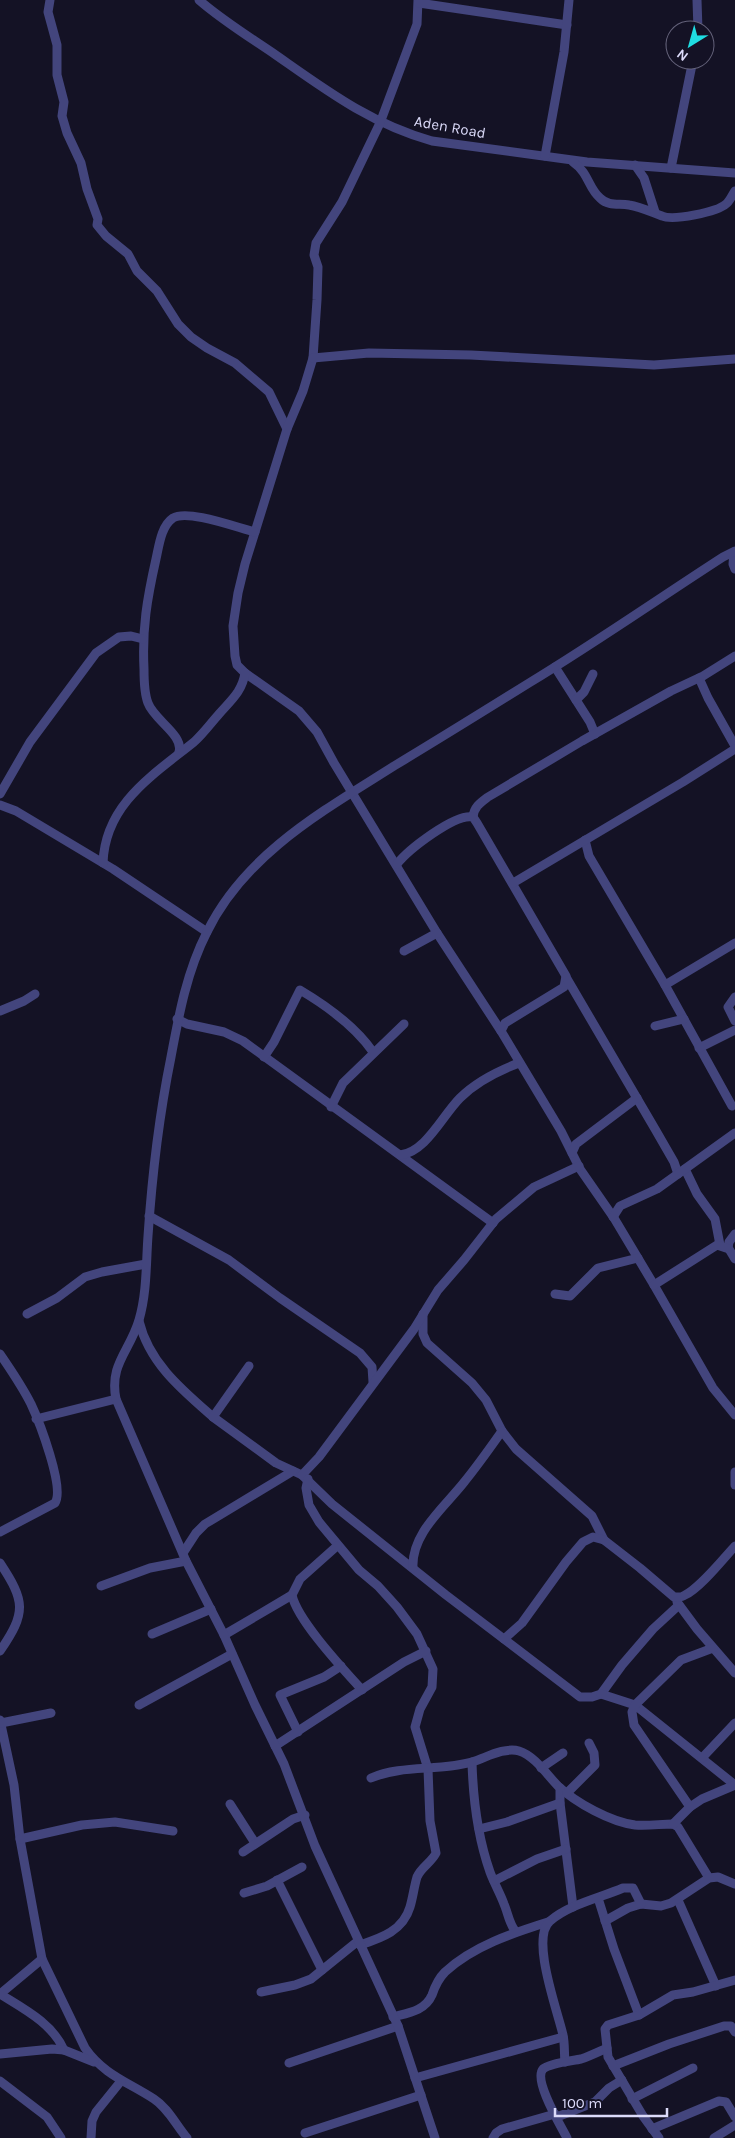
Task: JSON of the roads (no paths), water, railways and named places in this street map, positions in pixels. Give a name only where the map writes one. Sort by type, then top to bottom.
[{"type":"street","points":[[50,0],[48,12],[57,45],[57,75],[64,102],[62,116],[67,133],[81,163],[87,189],[98,219],[98,225],[106,236],[128,254],[137,270],[157,291],[184,331],[207,348],[235,362],[269,392],[286,429]]},
{"type":"street","name":"Aden Road","points":[[199,0],[211,4],[323,89],[380,123],[432,141],[571,160],[735,173]]},
{"type":"street","points":[[545,156],[567,24],[569,0]]},
{"type":"street","points":[[697,0],[698,20]]},
{"type":"street","points":[[567,24],[419,2],[417,24],[380,123],[342,202],[316,243],[314,255],[318,267],[313,358],[303,391],[286,429],[238,593],[233,626],[235,656],[237,664],[245,673],[299,711],[309,721],[437,933],[501,1031],[579,1166],[638,1258],[713,1388],[735,1414]]},
{"type":"street","points":[[672,168],[691,70]]},
{"type":"street","points":[[571,160],[581,167],[590,180],[594,192],[601,199],[613,205],[629,205],[655,212],[663,217],[675,218],[711,211],[726,204],[735,191]]},
{"type":"street","points":[[635,165],[644,178],[655,212]]},
{"type":"street","points":[[313,358],[378,353],[471,355],[654,365],[735,359]]},
{"type":"street","points":[[179,752],[180,744],[177,738],[153,713],[148,704],[144,680],[143,639],[148,589],[161,539],[169,522],[178,516],[191,516],[255,532]]},
{"type":"street","points":[[735,552],[733,564],[735,569]]},
{"type":"street","points":[[435,2138],[398,2026],[315,1846],[305,1815],[275,1746],[224,1635],[185,1557],[116,1399],[113,1384],[115,1371],[139,1320],[144,1291],[149,1216],[162,1104],[177,1019],[186,986],[206,932],[239,882],[287,835],[555,667],[701,571],[735,552]]},
{"type":"street","points":[[0,794],[30,742],[96,653],[119,637],[131,636],[143,639]]},
{"type":"street","points":[[735,656],[699,678],[670,691],[488,797],[473,811],[473,817],[674,1162],[714,1219],[724,1247],[735,1259]]},
{"type":"street","points":[[555,667],[590,722],[595,734]]},
{"type":"street","points":[[103,863],[107,839],[121,808],[136,789],[194,741],[230,704],[239,692],[245,673]]},
{"type":"street","points":[[576,700],[584,692],[593,674]]},
{"type":"street","points":[[513,883],[683,782],[735,747],[699,678]]},
{"type":"street","points":[[0,805],[16,811],[103,863],[206,932]]},
{"type":"street","points":[[397,864],[404,856],[441,829],[465,816],[473,817]]},
{"type":"street","points":[[585,840],[589,856],[665,985],[732,1106]]},
{"type":"street","points":[[404,951],[437,933]]},
{"type":"street","points":[[665,985],[735,943]]},
{"type":"street","points":[[501,1031],[505,1023],[564,987],[566,976]]},
{"type":"street","points":[[264,1057],[278,1035],[300,990],[343,1021],[366,1041],[373,1052]]},
{"type":"street","points":[[0,1011],[24,1002],[35,994]]},
{"type":"street","points":[[735,997],[728,1007],[735,1021]]},
{"type":"street","points":[[177,1019],[187,1024],[224,1032],[243,1041],[331,1107],[493,1223]]},
{"type":"street","points":[[655,1026],[684,1019]]},
{"type":"street","points":[[331,1107],[343,1083],[404,1024]]},
{"type":"street","points":[[699,1048],[735,1030]]},
{"type":"street","points":[[400,1155],[414,1152],[460,1098],[471,1089],[486,1078],[519,1063]]},
{"type":"street","points":[[572,1154],[576,1144],[637,1098]]},
{"type":"street","points":[[613,1217],[620,1206],[656,1189],[735,1133]]},
{"type":"street","points":[[261,1992],[295,1985],[312,1979],[359,1944],[394,1931],[407,1916],[418,1875],[434,1857],[436,1852],[430,1821],[428,1769],[415,1727],[420,1709],[432,1688],[433,1669],[426,1651],[397,1607],[337,1546],[318,1522],[309,1505],[305,1477],[373,1382],[414,1329],[444,1283],[493,1223],[512,1204],[534,1187],[579,1166]]},
{"type":"street","points":[[149,1216],[229,1260],[360,1353],[372,1367],[373,1382]]},
{"type":"street","points":[[654,1285],[724,1247],[735,1234]]},
{"type":"street","points":[[555,1294],[570,1296],[598,1268],[638,1258]]},
{"type":"street","points":[[27,1314],[57,1298],[85,1277],[146,1264]]},
{"type":"street","points":[[424,1313],[424,1339],[478,1389],[502,1431],[516,1449],[537,1470],[592,1516],[604,1540]]},
{"type":"street","points":[[139,1320],[148,1349],[173,1382],[214,1417],[276,1463],[305,1477],[332,1504],[580,1697],[592,1697],[601,1694],[652,1629],[679,1605]]},
{"type":"street","points":[[0,1354],[30,1404],[57,1475],[58,1499],[55,1503],[0,1532]]},
{"type":"street","points":[[214,1417],[249,1366]]},
{"type":"street","points":[[36,1419],[116,1399]]},
{"type":"street","points":[[413,1568],[412,1554],[427,1526],[466,1481],[502,1431]]},
{"type":"street","points":[[101,1586],[185,1557],[196,1533],[205,1524],[293,1471]]},
{"type":"street","points":[[735,1472],[735,1485]]},
{"type":"street","points":[[504,1639],[522,1623],[566,1562],[583,1542],[593,1537],[604,1540],[674,1597],[713,1648],[735,1673]]},
{"type":"street","points":[[224,1635],[292,1595],[300,1579],[337,1546]]},
{"type":"street","points":[[674,1597],[686,1595],[735,1546]]},
{"type":"street","points":[[0,1563],[18,1593],[21,1610],[0,1651]]},
{"type":"street","points":[[292,1595],[297,1610],[362,1690]]},
{"type":"street","points":[[152,1634],[210,1609]]},
{"type":"street","points":[[690,1806],[634,1725],[632,1712],[635,1706],[681,1660],[713,1648]]},
{"type":"street","points":[[275,1746],[426,1651]]},
{"type":"street","points":[[139,1705],[232,1654]]},
{"type":"street","points":[[298,1732],[280,1695],[324,1677],[341,1666]]},
{"type":"street","points":[[601,1694],[635,1706],[735,1785],[690,1806],[673,1824]]},
{"type":"street","points":[[51,1713],[0,1721],[14,1785],[20,1839],[42,1959],[85,2048],[94,2062]]},
{"type":"street","points":[[702,1758],[735,1723]]},
{"type":"street","points":[[573,1907],[560,1803],[564,1790],[595,1765],[594,1753],[589,1743]]},
{"type":"street","points":[[371,1778],[385,1772],[428,1769],[472,1762],[510,1750],[519,1751],[528,1756],[564,1790],[605,1816],[632,1824],[673,1824],[682,1831],[709,1878]]},
{"type":"street","points":[[541,1768],[563,1753]]},
{"type":"street","points":[[472,1762],[479,1829],[486,1857],[516,1932]]},
{"type":"street","points":[[479,1829],[507,1822],[560,1803]]},
{"type":"street","points":[[230,1804],[256,1843]]},
{"type":"street","points":[[243,1852],[293,1819],[305,1815]]},
{"type":"street","points":[[20,1839],[82,1826],[115,1822],[172,1831]]},
{"type":"street","points":[[494,1881],[537,1859],[566,1849]]},
{"type":"street","points":[[244,1893],[276,1880],[302,1866]]},
{"type":"street","points":[[605,1922],[628,1908],[641,1904],[661,1906],[678,1900],[709,1878],[718,1877],[735,1884]]},
{"type":"street","points":[[276,1880],[322,1970]]},
{"type":"street","points":[[393,2017],[413,2012],[422,2007],[431,1997],[439,1978],[446,1971],[490,1943],[548,1922],[573,1907],[628,1887],[636,1893],[641,1904]]},
{"type":"street","points":[[598,1898],[639,2015]]},
{"type":"street","points":[[678,1900],[716,1986]]},
{"type":"street","points":[[548,1922],[543,1931],[544,1958],[564,2037],[565,2062]]},
{"type":"street","points":[[42,1959],[0,1994],[29,2012],[50,2029],[59,2039],[64,2050]]},
{"type":"street","points":[[659,2138],[632,2099],[608,2057],[605,2030],[608,2024],[639,2015],[673,1995],[735,1980]]},
{"type":"street","points":[[289,2063],[398,2026]]},
{"type":"street","points":[[613,2066],[669,2044],[724,2026],[731,2026],[735,2032]]},
{"type":"street","points":[[415,2078],[564,2037]]},
{"type":"street","points":[[567,2138],[545,2093],[540,2075],[546,2067],[582,2058],[607,2048]]},
{"type":"street","points":[[0,2054],[43,2049],[64,2050],[94,2062],[121,2081],[155,2100],[166,2110],[187,2138]]},
{"type":"street","points":[[632,2099],[693,2068]]},
{"type":"street","points":[[493,2138],[496,2132],[502,2129],[556,2116],[595,2102],[609,2088],[622,2080]]},
{"type":"street","points":[[92,2138],[92,2121],[96,2112],[121,2081]]},
{"type":"street","points":[[0,2082],[47,2117],[61,2138]]},
{"type":"street","points":[[305,2134],[421,2095]]},
{"type":"street","points":[[652,2129],[719,2101],[726,2102],[735,2117]]},
{"type":"street","points":[[714,2138],[735,2125]]}]
